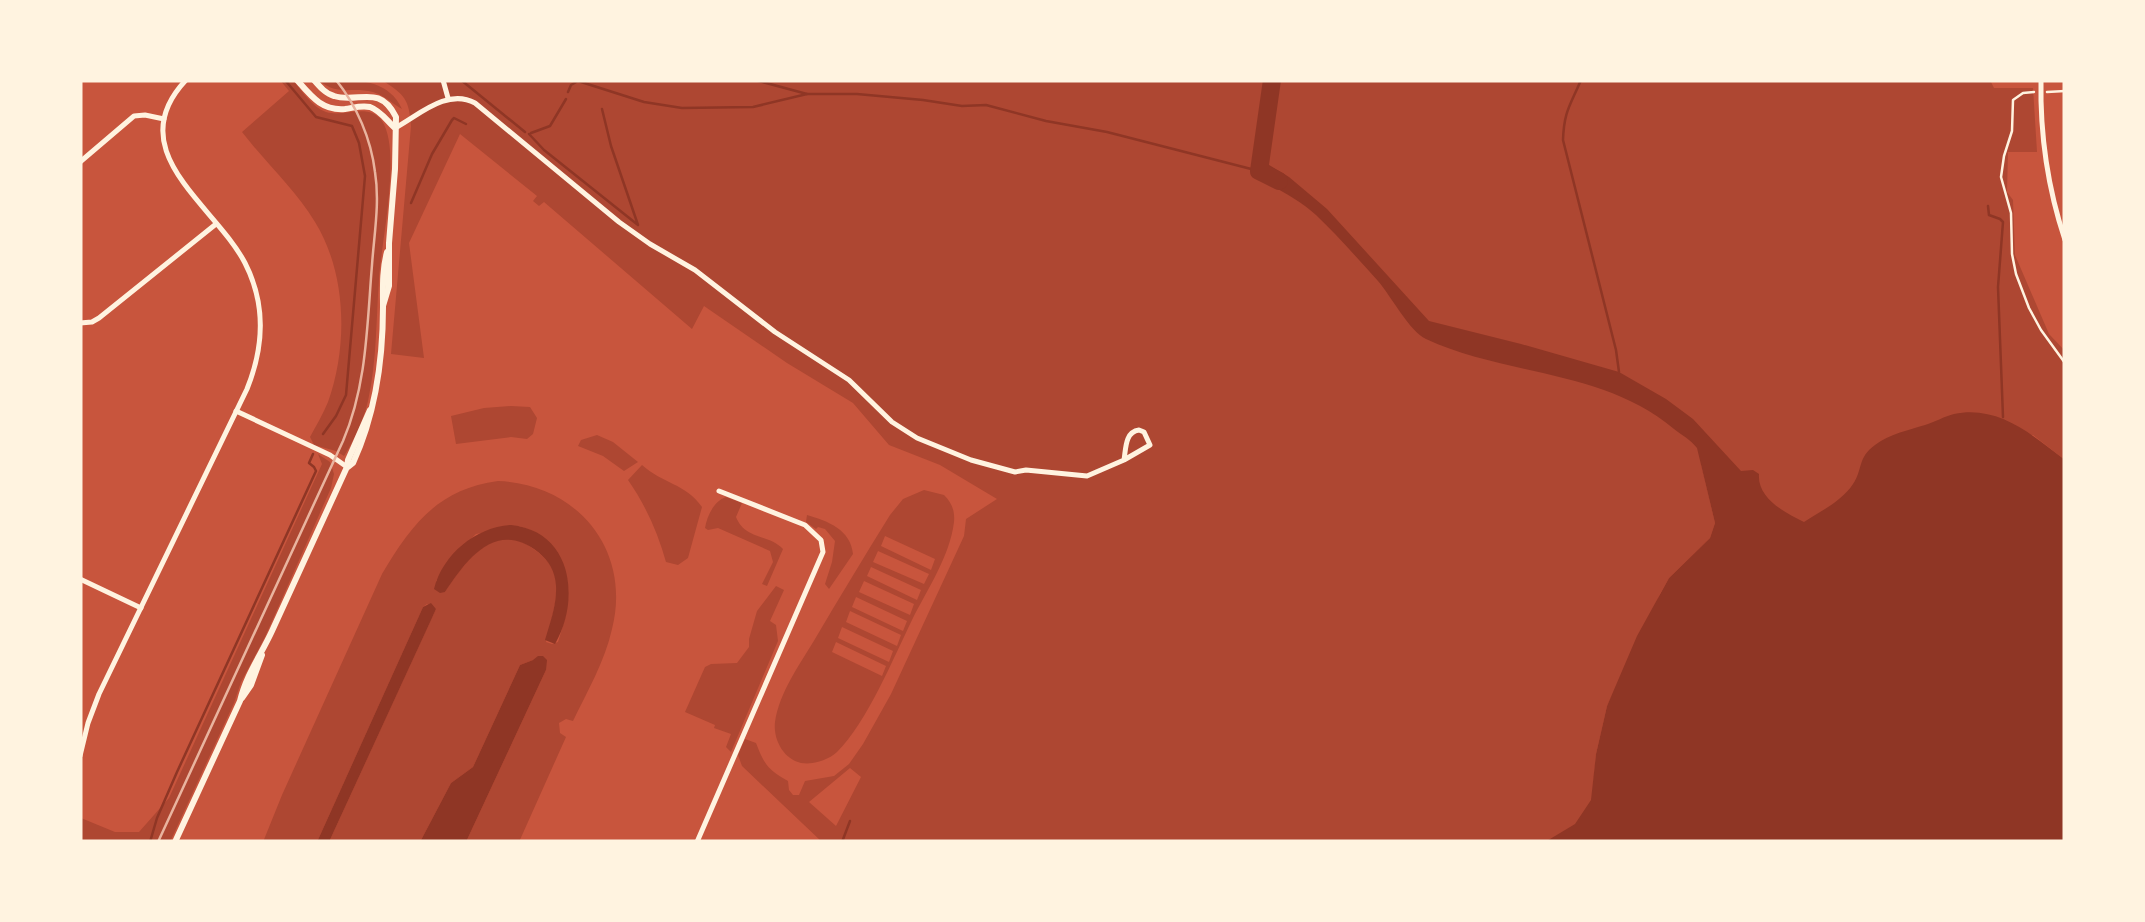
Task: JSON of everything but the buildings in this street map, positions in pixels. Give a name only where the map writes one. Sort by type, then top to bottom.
[{"type":"street","points":[[80,756],[95,703],[236,411],[257,362],[261,338],[260,311],[243,259],[170,164],[164,146],[164,119],[174,94],[186,80]]},
{"type":"street","points":[[298,80],[321,104],[336,109],[370,108],[395,128]]},
{"type":"street","points":[[175,842],[240,702],[244,682],[264,649],[347,468],[370,410],[378,376],[396,117],[380,100],[335,96],[314,80]]},
{"type":"street","points":[[443,80],[448,98]]},
{"type":"street","points":[[2041,80],[2046,152],[2065,240]]},
{"type":"street","points":[[395,128],[448,98],[462,97],[476,103],[619,222],[695,270],[775,332],[849,380],[892,422],[918,438],[970,460],[1016,472],[1087,476],[1124,460],[1150,445],[1144,432],[1131,433],[1124,460]]},
{"type":"street","points":[[80,162],[134,116],[164,119]]},
{"type":"street","points":[[80,323],[99,318],[216,224]]},
{"type":"street","points":[[236,411],[330,455],[347,468]]},
{"type":"street","points":[[698,842],[823,552],[821,540],[805,525],[719,490]]},
{"type":"street","points":[[80,579],[140,608]]},
{"type":"path","points":[[2029,92],[2022,92],[2013,100],[2012,131],[2002,164],[2003,189],[2011,213],[2016,274],[2041,330],[2065,363]]},
{"type":"path","points":[[2041,92],[2065,92]]},
{"type":"shaded area","points":[[280,80],[293,80],[312,103],[326,112],[363,111],[376,115],[388,135],[389,198],[373,370],[364,415],[344,456],[314,445],[310,437],[328,402],[339,358],[341,310],[333,264],[326,242],[307,210],[242,132],[289,91]]},
{"type":"shaded area","points":[[318,80],[354,80],[377,85],[395,98],[402,109],[377,93],[339,90]]},
{"type":"shaded area","points":[[382,80],[1990,80],[1994,88],[2033,88],[2037,152],[2008,152],[2007,192],[2013,200],[2015,255],[2049,334],[2065,351],[2065,460],[2033,435],[1839,537],[1751,553],[1701,464],[1715,523],[1710,538],[1669,578],[1660,594],[1607,706],[1596,754],[1592,799],[1617,842],[822,842],[742,766],[738,755],[745,739],[756,743],[768,766],[788,781],[793,795],[799,795],[805,781],[834,776],[849,764],[891,694],[964,536],[966,519],[997,499],[940,465],[889,445],[853,403],[704,306],[692,329],[544,202],[539,206],[533,201],[537,196],[460,134],[409,243],[424,358],[391,354],[411,126],[401,94]],"holes":[[[850,768],[861,777],[836,826],[809,802]]]},
{"type":"shaded area","points":[[1266,163],[1327,209],[1429,321],[1619,372],[1693,419],[1741,471],[1759,474],[1763,490],[1774,504],[1804,522],[1848,490],[1865,455],[1875,445],[1954,414],[1970,412],[2000,418],[2065,460],[2065,842],[1545,842],[1575,824],[1591,800],[1607,706],[1637,636],[1669,578],[1710,538],[1715,523],[1697,448],[1647,410],[1617,395],[1426,339],[1316,215],[1258,178]]},
{"type":"shaded area","points":[[511,406],[530,407],[537,418],[533,434],[527,439],[511,437],[456,444],[451,416]]},
{"type":"shaded area","points":[[597,435],[638,462],[624,471],[603,456],[578,446],[581,440]]},
{"type":"shaded area","points":[[318,454],[330,462],[334,474],[331,488],[170,842],[83,842],[81,818],[115,832],[139,832],[169,798],[322,464]]},
{"type":"shaded area","points":[[642,465],[688,493],[702,507],[688,558],[678,565],[666,562],[650,519],[628,480]]},
{"type":"shaded area","points":[[498,481],[526,485],[552,494],[574,508],[606,548],[614,573],[616,600],[605,653],[573,721],[559,723],[560,733],[566,737],[519,842],[466,842],[546,670],[533,660],[520,665],[473,767],[451,783],[420,842],[329,842],[436,609],[427,604],[317,842],[263,842],[382,574],[428,512],[477,485]],"holes":[[[524,528],[552,549],[568,582],[565,617],[558,642],[552,644],[546,642],[556,579],[547,561],[532,548],[505,539],[492,542],[471,558],[445,592],[436,581],[454,555],[476,534]]]},
{"type":"shaded area","points":[[924,490],[944,495],[949,501],[954,522],[943,560],[879,689],[848,740],[825,760],[795,761],[784,753],[776,735],[781,700],[852,577],[903,499]],"holes":[[[885,536],[935,559],[931,570],[881,546]],[[878,551],[929,574],[924,584],[873,562]],[[871,567],[921,590],[917,600],[867,576]],[[864,581],[914,604],[910,615],[859,592]],[[856,597],[907,621],[903,631],[852,607]],[[850,611],[901,635],[897,646],[846,622]],[[842,627],[893,651],[889,662],[838,638]],[[836,642],[886,666],[882,676],[832,652]]]},
{"type":"shaded area","points":[[726,497],[742,503],[736,517],[745,530],[783,549],[767,586],[762,584],[773,562],[770,551],[718,528],[705,528],[712,510]]},
{"type":"shaded area","points":[[807,515],[837,528],[851,546],[853,554],[829,589],[825,584],[835,541],[825,529],[816,529],[806,522]]},
{"type":"shaded area","points":[[511,525],[531,530],[547,540],[559,553],[566,570],[568,607],[555,644],[545,640],[555,600],[554,576],[542,555],[523,543],[496,541],[484,547],[445,592],[434,589],[445,565],[463,545],[485,531]]},
{"type":"shaded area","points":[[776,586],[784,590],[770,621],[776,625],[778,641],[731,752],[726,747],[731,734],[685,712],[705,667],[737,663],[749,647],[757,611]]},
{"type":"shaded area","points":[[431,603],[436,609],[329,842],[317,842],[423,607]]},
{"type":"shaded area","points":[[538,656],[547,660],[546,670],[466,842],[420,842],[451,783],[473,767],[520,665]]},
{"type":"waterway","points":[[285,80],[316,117],[352,126],[365,176],[346,395],[323,434]]},
{"type":"waterway","points":[[461,80],[525,132]]},
{"type":"waterway","points":[[755,80],[807,94]]},
{"type":"waterway","points":[[1272,80],[1259,171],[1279,181]]},
{"type":"waterway","points":[[1581,80],[1566,115],[1563,140],[1619,372]]},
{"type":"waterway","points":[[568,92],[578,81],[644,102],[682,108],[753,107],[807,94],[857,94],[962,106],[986,105],[1259,171]]},
{"type":"waterway","points":[[531,133],[550,126],[566,99]]},
{"type":"waterway","points":[[529,134],[638,225],[602,109]]},
{"type":"waterway","points":[[411,203],[452,120],[466,124]]},
{"type":"waterway","points":[[1988,206],[1989,215],[2003,222],[1998,287],[2003,417]]},
{"type":"waterway","points":[[150,842],[177,772],[316,471],[309,463],[313,454]]},
{"type":"waterway","points":[[842,842],[850,821]]},
{"type":"tram line","points":[[158,842],[343,441],[357,398],[367,332],[376,184],[362,123],[336,80]]}]
